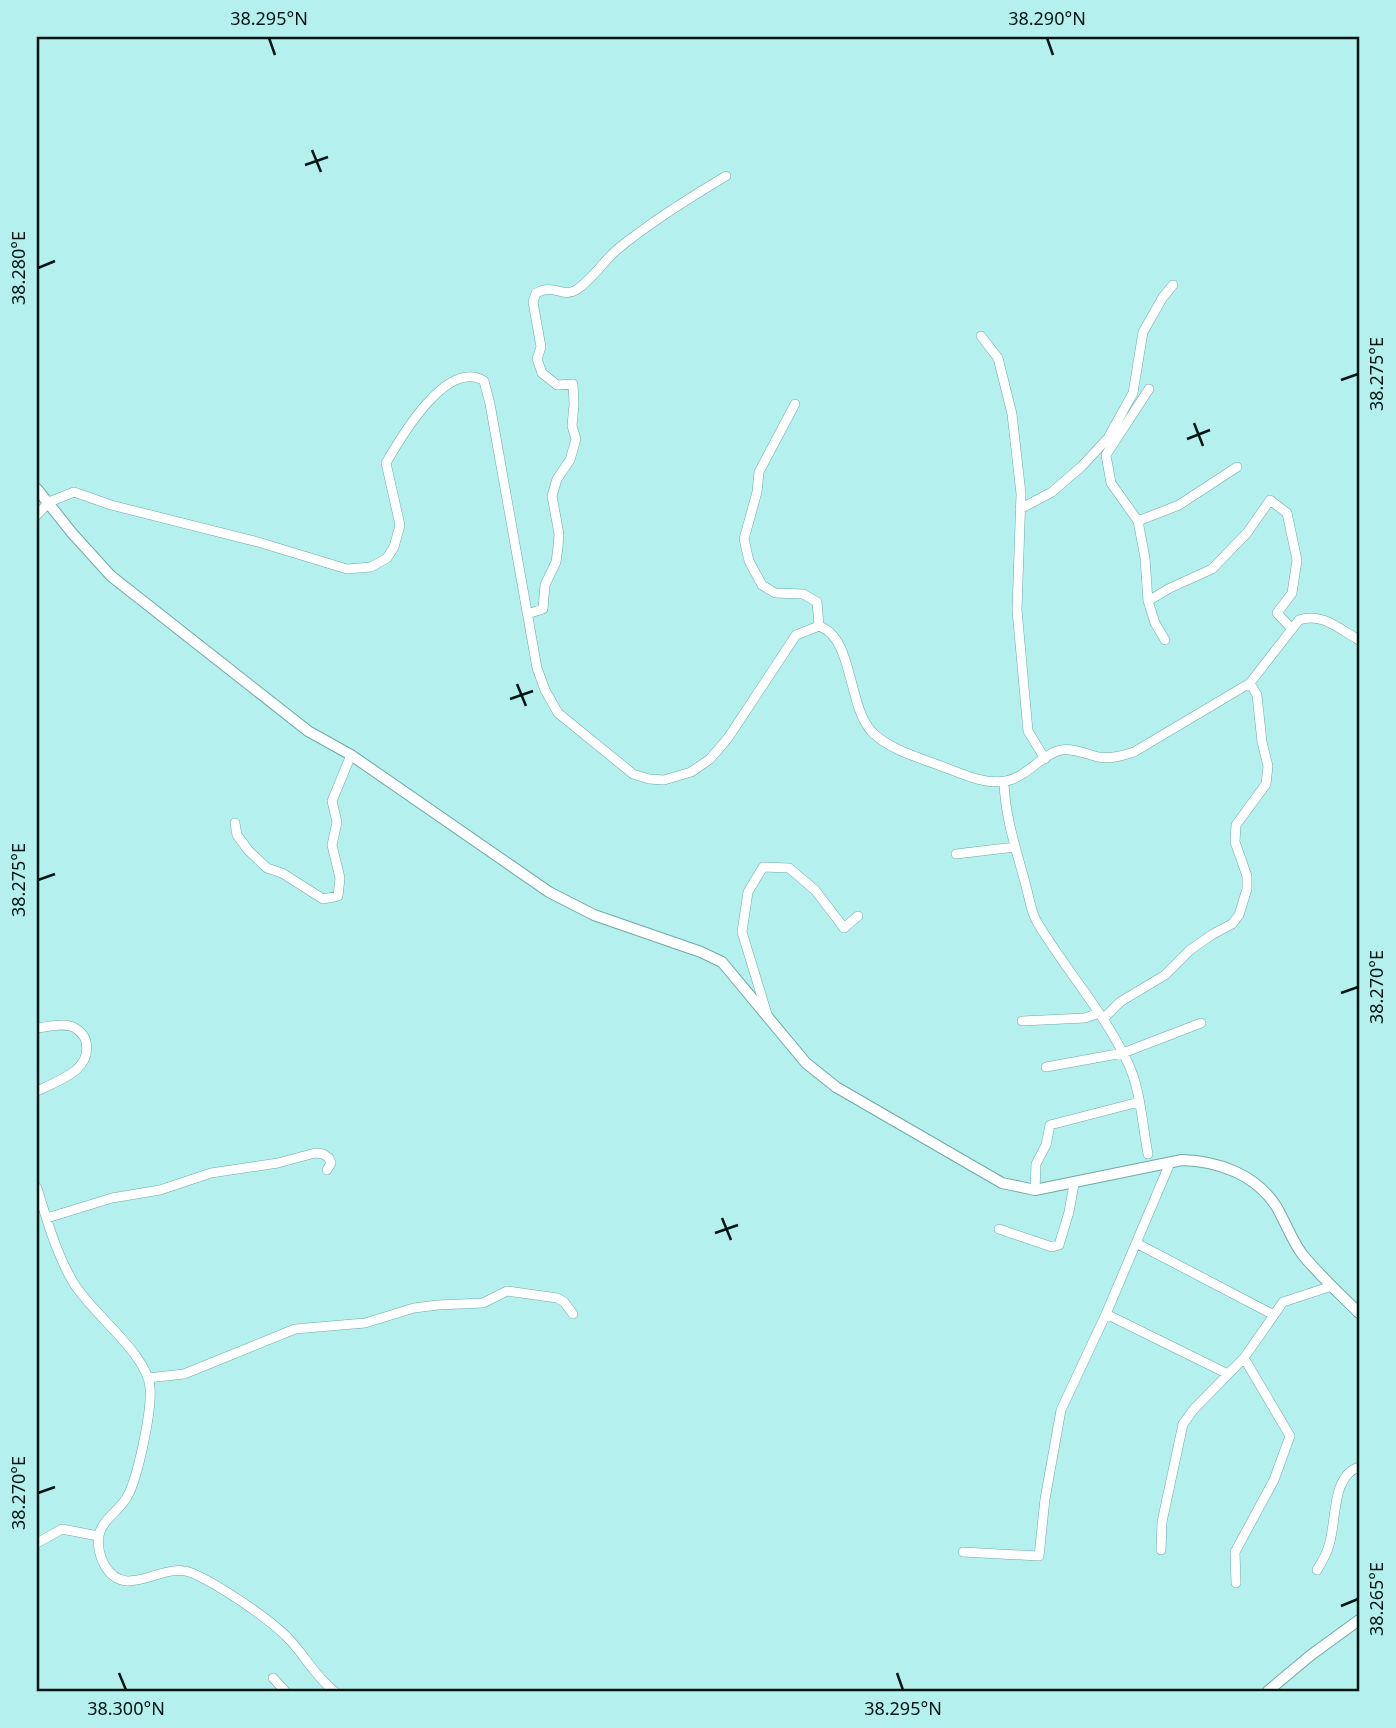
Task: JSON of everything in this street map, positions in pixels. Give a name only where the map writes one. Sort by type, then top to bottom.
[{"type":"main road","points":[[37,489],[111,576],[308,731],[351,755],[550,892],[594,915],[701,952],[722,962],[806,1063],[836,1087],[1002,1183],[1035,1190],[1182,1160],[1206,1160],[1233,1170],[1258,1187],[1274,1204],[1301,1252],[1359,1313]]},
{"type":"main road","points":[[1268,1691],[1359,1620]]},
{"type":"street","points":[[527,614],[543,609],[545,585],[556,562],[559,534],[552,496],[557,479],[570,460],[576,439],[572,425],[573,384],[557,385],[541,373],[537,359],[541,346],[533,302],[536,293],[543,288],[564,293],[575,291],[605,259],[642,230],[726,176]]},
{"type":"street","points":[[1020,509],[1052,492],[1082,466],[1108,438],[1133,393],[1143,332],[1173,285]]},
{"type":"street","points":[[981,335],[998,358],[1012,414],[1020,509],[1017,611],[1028,731],[1045,759]]},
{"type":"street","points":[[37,515],[49,502],[74,492],[111,505],[258,542],[346,569],[371,567],[387,558],[394,547],[400,525],[386,463],[442,387],[470,375],[477,376],[484,381],[490,404],[537,668],[545,690],[558,713],[634,774],[649,779],[664,780],[691,772],[710,759],[728,738],[796,635],[819,626],[829,629],[837,639],[855,697],[866,724],[874,734],[891,746],[946,768],[984,780],[1004,782],[1022,776],[1061,750],[1118,758],[1135,752],[1250,683],[1299,620],[1320,617],[1359,640]]},
{"type":"street","points":[[1149,389],[1106,455],[1111,482],[1138,521],[1149,601],[1155,624],[1165,640]]},
{"type":"street","points":[[795,404],[759,472],[750,523],[744,539],[750,561],[762,585],[775,593],[811,597],[817,602],[819,626]]},
{"type":"street","points":[[1138,521],[1179,505],[1237,467]]},
{"type":"street","points":[[1149,601],[1212,569],[1247,533],[1270,500],[1287,513],[1297,560],[1292,593],[1277,613],[1291,628]]},
{"type":"street","points":[[1022,1021],[1101,1016],[1165,975],[1190,950],[1213,933],[1232,924],[1239,915],[1247,889],[1247,876],[1235,842],[1236,825],[1266,784],[1268,766],[1256,695],[1250,683]]},
{"type":"street","points":[[235,823],[242,843],[267,868],[282,873],[323,899],[338,896],[340,877],[332,845],[337,822],[331,801],[351,755]]},
{"type":"street","points":[[1004,782],[1004,802],[1035,919],[1123,1053],[1136,1088],[1147,1154]]},
{"type":"street","points":[[956,854],[1015,847]]},
{"type":"street","points":[[768,1019],[742,933],[748,892],[763,867],[789,869],[815,890],[844,928],[858,916]]},
{"type":"street","points":[[1046,1067],[1123,1053],[1200,1023]]},
{"type":"street","points":[[37,1028],[65,1025],[76,1028],[88,1049],[86,1058],[77,1069],[37,1091]]},
{"type":"street","points":[[1035,1190],[1036,1164],[1046,1145],[1050,1125],[1139,1102]]},
{"type":"street","points":[[47,1218],[112,1198],[160,1190],[211,1173],[278,1163],[314,1153],[329,1158],[331,1163],[327,1170]]},
{"type":"street","points":[[963,1552],[1040,1556],[1045,1499],[1061,1410],[1106,1314],[1170,1163]]},
{"type":"street","points":[[999,1229],[1052,1247],[1059,1245],[1074,1184]]},
{"type":"street","points":[[37,1188],[60,1258],[75,1285],[142,1364],[151,1390],[138,1468],[129,1494],[102,1526],[99,1536],[99,1552],[105,1567],[115,1577],[126,1582],[177,1570],[190,1572],[273,1625],[289,1639],[317,1676],[334,1691]]},
{"type":"street","points":[[1136,1243],[1274,1315]]},
{"type":"street","points":[[1161,1549],[1162,1522],[1183,1424],[1194,1409],[1244,1358],[1283,1302],[1332,1286]]},
{"type":"street","points":[[148,1378],[184,1374],[295,1329],[365,1323],[414,1308],[483,1303],[508,1291],[557,1298],[573,1314]]},
{"type":"street","points":[[1106,1314],[1228,1374]]},
{"type":"street","points":[[1236,1583],[1235,1552],[1274,1480],[1290,1436],[1244,1358]]},
{"type":"street","points":[[1317,1570],[1329,1547],[1343,1479],[1351,1470],[1359,1467]]},
{"type":"street","points":[[37,1544],[62,1529],[99,1536]]},
{"type":"street","points":[[273,1678],[285,1691]]}]
